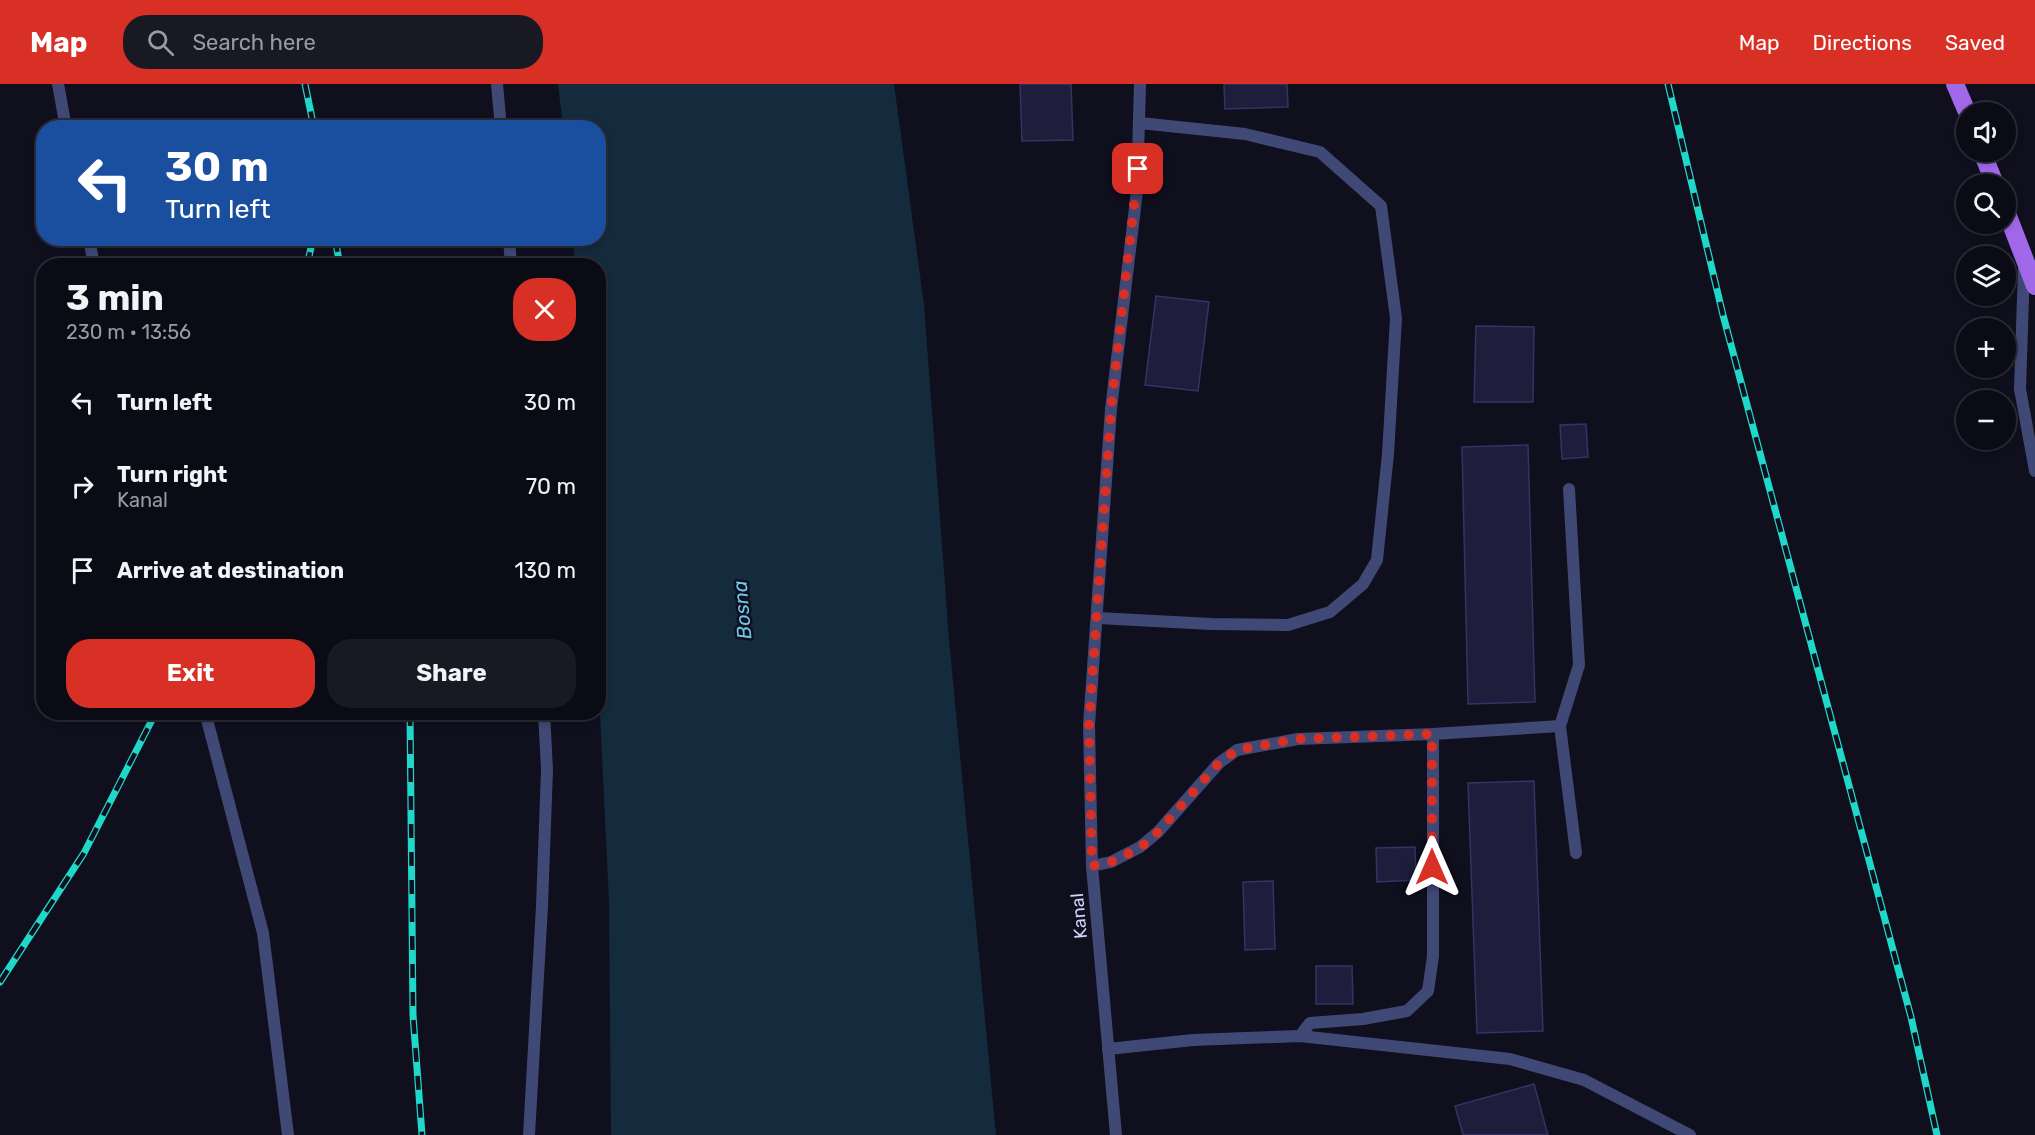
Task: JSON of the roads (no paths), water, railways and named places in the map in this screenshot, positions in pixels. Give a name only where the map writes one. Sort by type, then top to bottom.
[{"type":"main road","points":[[1955,84],[1962,102]]},
{"type":"main road","points":[[2015,234],[2035,286]]},
{"type":"street","points":[[58,84],[65,120]]},
{"type":"street","points":[[497,84],[500,120]]},
{"type":"street","name":"Kanal","points":[[1116,1135],[1092,866],[1089,725],[1111,409],[1137,191],[1140,84]]},
{"type":"street","points":[[1098,618],[1211,624],[1288,625],[1330,612],[1363,584],[1377,560],[1388,454],[1396,318],[1381,206],[1320,152],[1245,134],[1140,123]]},
{"type":"street","points":[[2025,260],[2020,389],[2035,471]]},
{"type":"street","points":[[1569,489],[1579,665],[1560,726],[1576,853]]},
{"type":"street","points":[[207,720],[263,933],[288,1135]]},
{"type":"street","points":[[529,1135],[546,804],[544,720]]},
{"type":"street","points":[[1092,866],[1111,862],[1140,848],[1158,832],[1219,763],[1237,750],[1298,739],[1560,726]]},
{"type":"street","points":[[1300,1036],[1310,1023],[1363,1019],[1407,1011],[1428,991],[1432,956],[1432,734]]},
{"type":"street","points":[[1108,1049],[1193,1040],[1300,1036],[1510,1059],[1584,1080],[1690,1135]]},
{"type":"water","name":"Bosna","points":[[558,84],[894,84],[924,305],[949,639],[996,1135],[611,1135],[609,903],[600,720],[606,720],[606,258],[574,258],[574,246],[606,246],[606,120],[562,120]]},
{"type":"railway","points":[[305,84],[312,120]]},
{"type":"railway","points":[[1668,84],[1723,315],[1911,1017],[1937,1135]]},
{"type":"railway","points":[[309,258],[311,246]]},
{"type":"railway","points":[[336,246],[339,258]]},
{"type":"railway","points":[[0,982],[84,853],[152,720]]},
{"type":"railway","points":[[410,720],[413,1015],[422,1135]]}]
